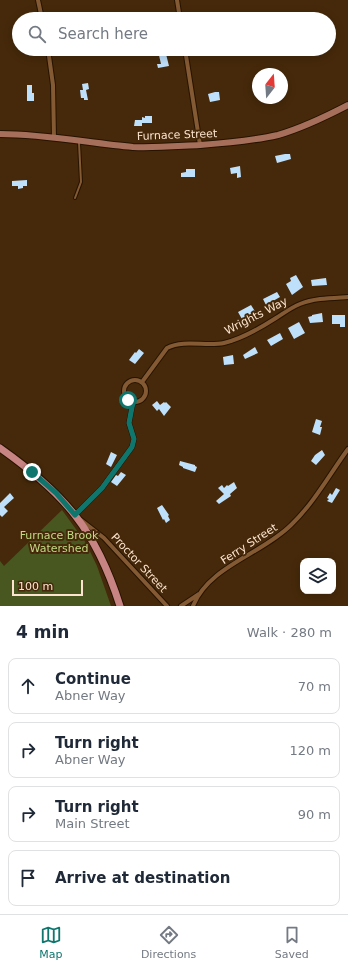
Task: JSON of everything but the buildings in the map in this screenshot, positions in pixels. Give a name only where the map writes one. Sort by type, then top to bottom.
[{"type":"main road","name":"Furnace Street","points":[[0,134],[26,134],[145,147],[242,142],[279,134],[313,122],[348,106]]},
{"type":"main road","points":[[0,448],[40,479],[63,500],[77,517],[102,559],[120,606]]},
{"type":"street","points":[[38,0],[41,12]]},
{"type":"street","points":[[177,0],[179,12]]},
{"type":"street","points":[[49,56],[53,93],[54,138]]},
{"type":"street","points":[[186,56],[200,145]]},
{"type":"street","name":"Wrights Way","points":[[142,382],[167,348],[173,345],[199,343],[217,344],[233,340],[299,304],[318,299],[348,297]]},
{"type":"street","points":[[134,380],[142,382],[146,390],[145,395],[141,400],[133,402],[128,400],[125,395],[125,386],[128,382],[134,380]]},
{"type":"street","points":[[77,517],[102,488],[132,447],[134,439],[129,423],[133,402]]},
{"type":"street","name":"Ferry Street","points":[[181,606],[200,593],[222,572],[271,542],[292,525],[312,501],[348,449]]},
{"type":"street","name":"Proctor Street","points":[[77,517],[104,538],[166,606]]},
{"type":"street","name":"Ferry Street","points":[[193,606],[200,593]]},
{"type":"lane","points":[[75,198],[81,182],[79,140]]},
{"type":"green space","name":"Furnace Brook Watershed","points":[[62,510],[86,543],[97,566],[111,606],[0,606],[0,561],[4,566]]},
{"type":"route","points":[[32,472],[70,507],[75,515],[102,488],[132,447],[134,439],[129,423],[133,402],[128,400]]}]
